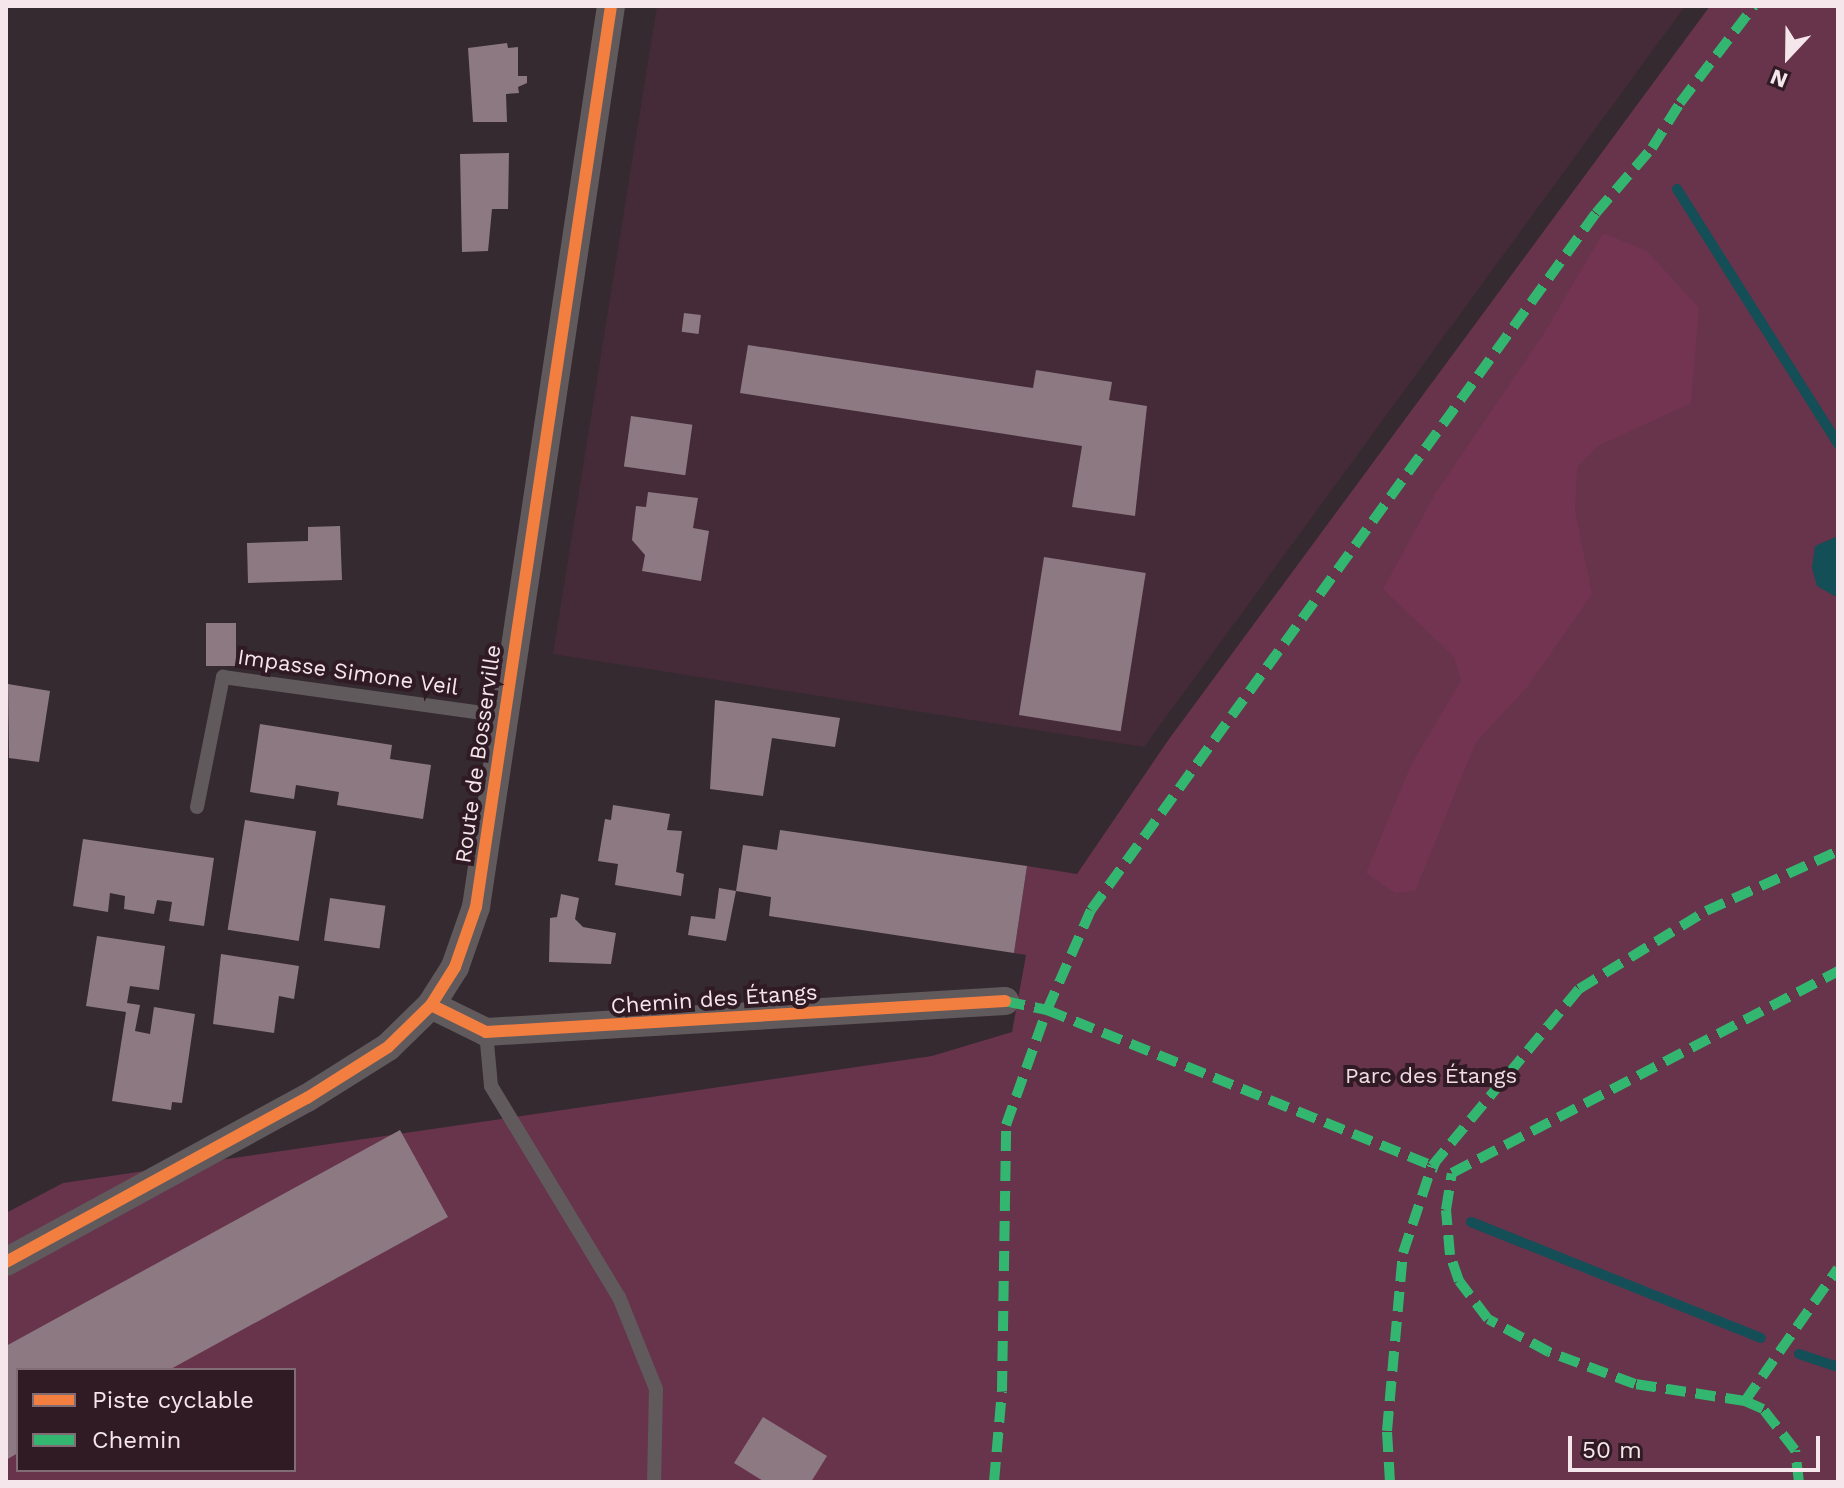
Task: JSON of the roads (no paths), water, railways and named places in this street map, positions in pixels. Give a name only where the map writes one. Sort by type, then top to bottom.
[{"type":"street","name":"Route de Bosserville","points":[[6,1262],[307,1098],[388,1047],[431,1005],[455,967],[476,907],[611,6]]},
{"type":"street","name":"Chemin des Étangs","points":[[431,1005],[486,1032],[1005,1001]]},
{"type":"lane","name":"Impasse Simone Veil","points":[[197,807],[223,677],[504,716]]},
{"type":"lane","points":[[486,1032],[491,1086],[619,1297],[656,1389],[654,1482]]},
{"type":"water","points":[[1838,536],[1838,598],[1817,586],[1812,568],[1815,546]]},
{"type":"waterway","points":[[1677,189],[1838,444]]},
{"type":"waterway","points":[[1471,1222],[1761,1338]]},
{"type":"waterway","points":[[1799,1354],[1838,1367]]},
{"type":"park label","name":"Parc des Étangs","points":[[1431,1076]]}]
